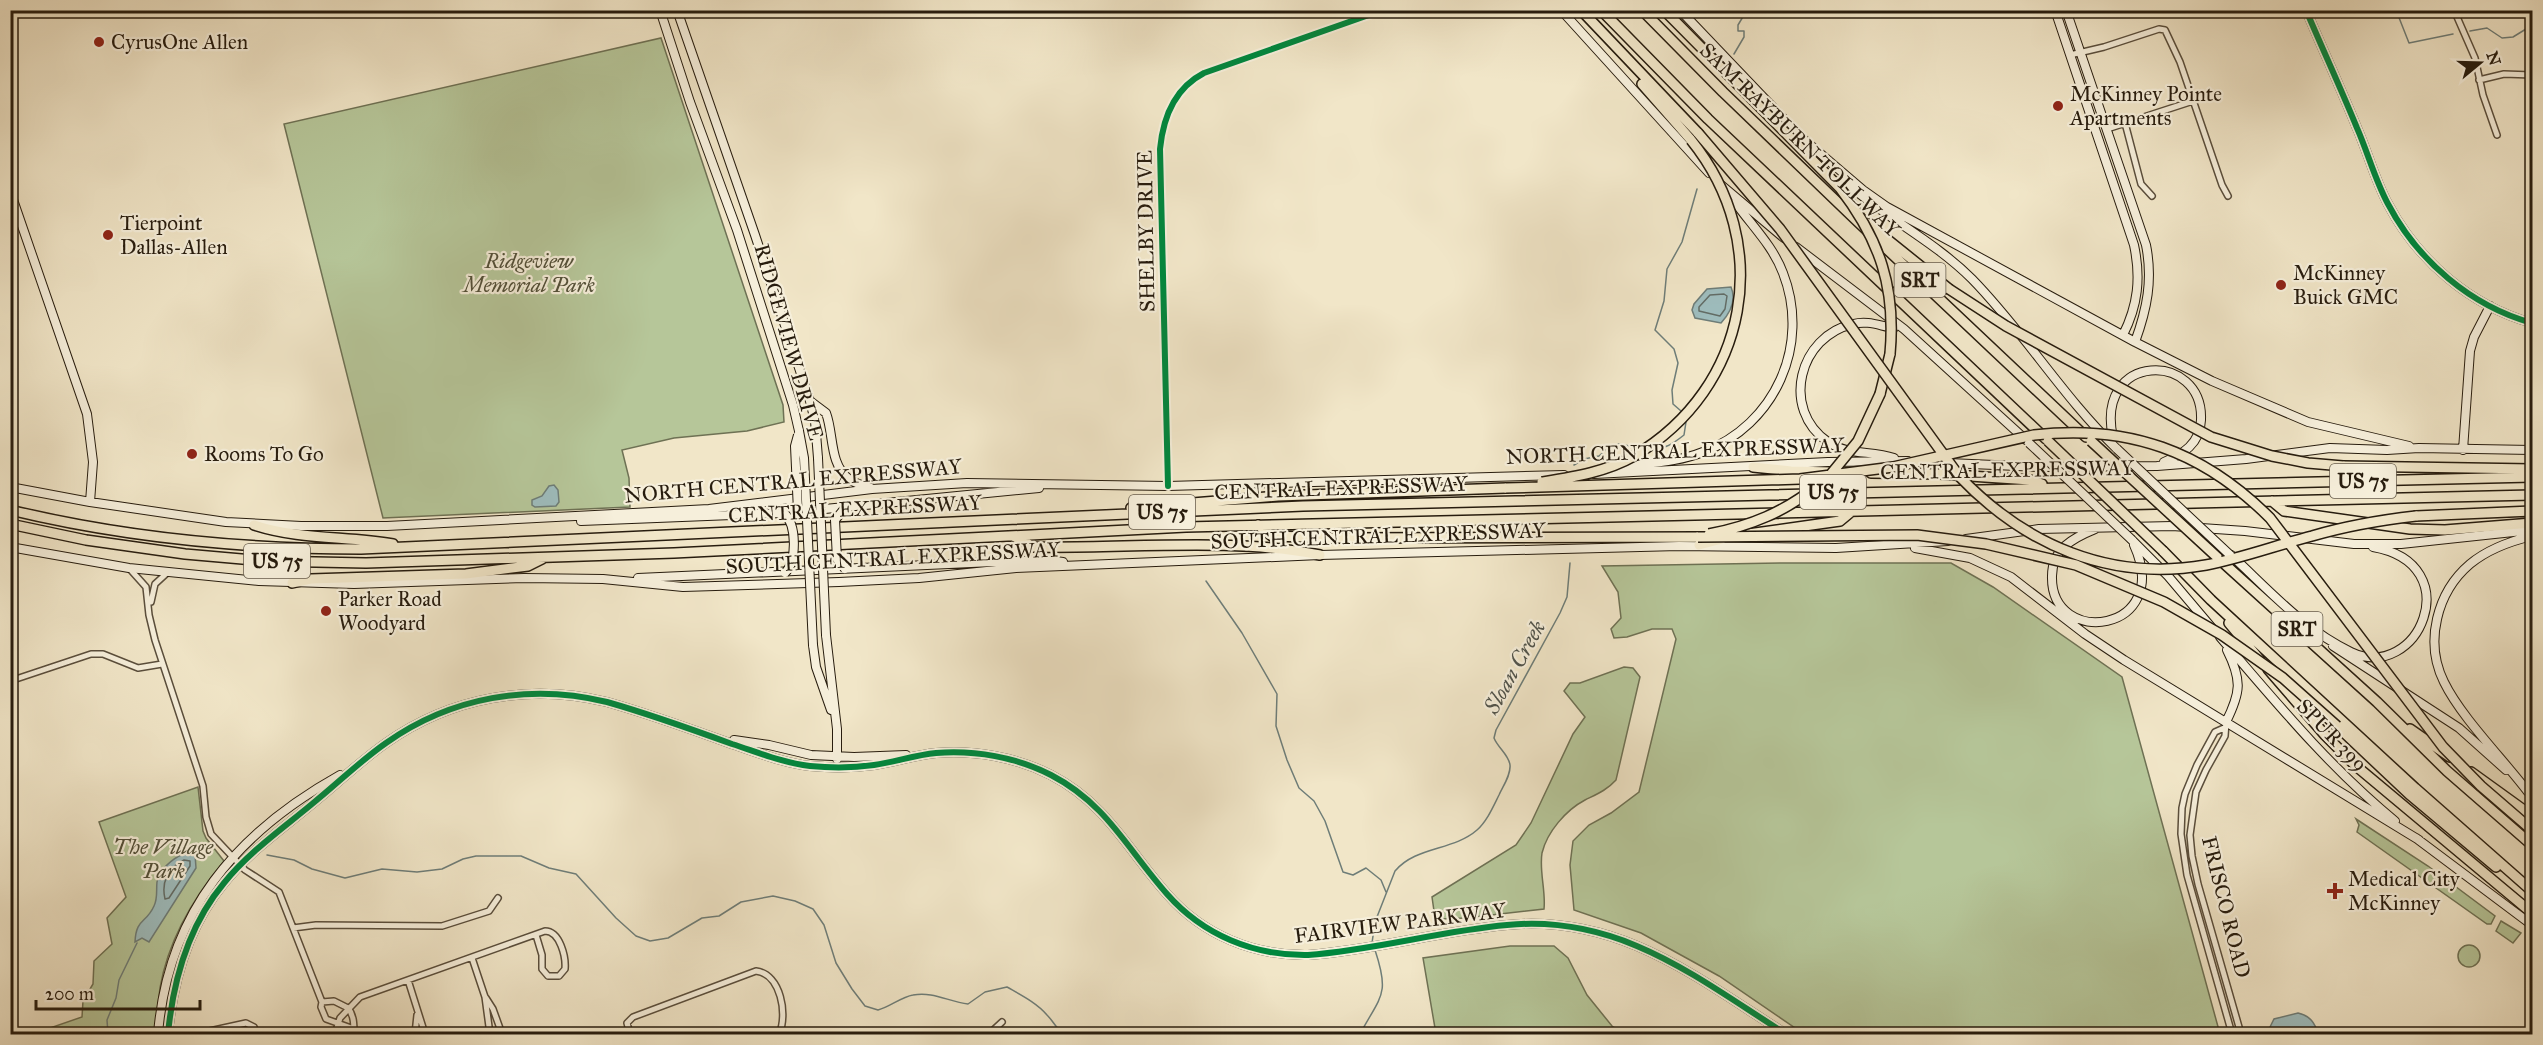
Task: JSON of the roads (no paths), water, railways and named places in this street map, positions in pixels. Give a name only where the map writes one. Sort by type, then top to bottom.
[{"type":"highway","points":[[1581,10],[1780,229],[1959,476],[1989,505],[2036,538],[2094,561],[2131,567],[2169,569],[2216,563],[2350,526],[2416,516],[2532,511]]},
{"type":"highway","name":"SRT","points":[[1601,10],[1693,104],[2163,551],[2211,600]]},
{"type":"highway","name":"SAM RAYBURN TOLLWAY","points":[[1642,10],[1723,92],[2091,441],[2376,702],[2409,735],[2532,845]]},
{"type":"highway","points":[[1664,10],[1840,188],[1857,210],[1879,254],[1890,296],[1892,316],[1890,354],[1880,394],[1858,441],[1831,474],[1804,496],[1771,516],[1698,541]]},
{"type":"highway","points":[[1506,488],[1591,473],[1633,456],[1657,441],[1681,419],[1704,392],[1715,373],[1732,336],[1737,316],[1740,294],[1740,252],[1725,195],[1695,137]]},
{"type":"highway","points":[[1826,190],[1949,289],[2006,326],[2211,437],[2272,456],[2308,463],[2343,466],[2532,469]]},
{"type":"highway","points":[[1021,518],[1278,496],[1800,479],[1885,468],[2034,435],[2056,433],[2117,435],[2158,445],[2196,460],[2232,483],[2270,518],[2443,747],[2481,786],[2532,830]]},
{"type":"highway","points":[[1753,467],[1791,471],[1940,474],[2030,480],[2050,487]]},
{"type":"highway","name":"CENTRAL EXPRESSWAY","points":[[10,510],[128,533],[217,544],[304,549],[411,548],[1303,506],[2532,477]]},
{"type":"highway","name":"CENTRAL EXPRESSWAY","points":[[10,524],[116,545],[235,559],[366,563],[685,553],[1144,528],[2532,495]]},
{"type":"highway","points":[[2272,501],[2284,511],[2410,529],[2445,531],[2532,523]]},
{"type":"highway","points":[[1698,541],[1840,521],[1852,511]]},
{"type":"highway","points":[[254,525],[275,532],[302,536],[374,541],[411,548]]},
{"type":"highway","points":[[1258,525],[1272,536],[1391,539],[1698,541],[1917,535],[1986,544],[2076,565],[2164,602],[2222,635],[2283,678],[2409,794],[2475,851],[2501,871],[2532,890]]},
{"type":"highway","points":[[1012,536],[1034,547],[1229,546],[1301,551],[1320,555]]},
{"type":"highway","points":[[292,583],[311,579],[466,574],[528,566],[547,557]]},
{"type":"highway","points":[[2211,600],[2437,809],[2532,890]]},
{"type":"highway","points":[[2211,600],[2310,719],[2356,766],[2532,913]]},
{"type":"highway","points":[[2376,702],[2425,741],[2532,816]]},
{"type":"main road","name":"RIDGEVIEW DRIVE","points":[[660,10],[763,309],[799,431],[804,458],[802,511],[809,572],[813,645],[816,667],[837,729]]},
{"type":"main road","points":[[1561,10],[1728,192],[1768,245],[1780,266],[1793,311],[1791,350],[1777,390],[1745,429],[1689,457],[1565,475]]},
{"type":"main road","points":[[1680,10],[1854,190],[1878,210],[1942,252],[1973,280],[1999,308],[2068,397],[2113,444],[2230,555],[2315,633],[2357,664],[2459,728],[2530,794]]},
{"type":"main road","points":[[2055,10],[2132,238],[2137,264],[2138,287],[2134,310],[2123,335]]},
{"type":"main road","points":[[2066,10],[2144,237],[2149,267],[2148,302],[2135,342]]},
{"type":"main road","points":[[2306,10],[2384,197],[2414,244],[2438,269],[2466,292],[2490,306],[2532,323]]},
{"type":"main road","name":"RIDGEVIEW DRIVE","points":[[678,15],[778,304],[815,421],[827,659],[837,729],[837,767]]},
{"type":"main road","points":[[665,24],[678,15]]},
{"type":"main road","points":[[1801,137],[1863,190],[1887,207],[2135,342],[2272,408],[2337,430],[2419,448]]},
{"type":"main road","points":[[10,191],[87,414],[93,462],[90,502]]},
{"type":"main road","name":"SPUR 399","points":[[1728,192],[1769,227],[1904,329],[2029,443],[2132,540],[2326,758],[2374,804],[2532,926]]},
{"type":"main road","points":[[2132,238],[2136,240],[2141,260],[2149,267]]},
{"type":"main road","points":[[763,309],[778,304]]},
{"type":"main road","points":[[2463,450],[2470,351],[2474,337],[2490,306]]},
{"type":"main road","points":[[1900,460],[1841,450],[1826,441],[1807,417],[1800,391],[1805,363],[1812,351],[1831,333],[1854,323],[1867,322],[1904,329]]},
{"type":"main road","points":[[2113,444],[2109,415],[2111,401],[2126,381],[2144,371],[2164,371],[2176,375],[2191,387],[2199,401],[2201,426],[2195,441],[2187,450],[2157,466]]},
{"type":"main road","points":[[810,401],[826,413],[837,465],[842,473],[849,480],[872,489]]},
{"type":"main road","points":[[2157,466],[2246,459],[2330,448],[2532,450]]},
{"type":"main road","name":"NORTH CENTRAL EXPRESSWAY","points":[[10,487],[90,502],[254,525],[387,526],[709,509],[872,489],[967,483],[1168,486],[1565,475],[1900,460],[2039,467],[2157,466]]},
{"type":"main road","points":[[541,519],[567,522],[708,518],[845,508],[1064,485]]},
{"type":"main road","points":[[845,508],[835,520],[837,559],[845,569]]},
{"type":"main road","points":[[784,513],[791,521],[794,559],[785,573]]},
{"type":"main road","points":[[2102,526],[2072,539],[2054,561],[2052,584],[2055,595],[2067,612],[2080,620],[2095,623],[2115,620],[2125,614],[2134,606],[2142,590],[2141,552]]},
{"type":"main road","name":"SOUTH CENTRAL EXPRESSWAY","points":[[10,547],[167,573],[292,583],[376,584],[524,578],[603,579],[682,587],[919,578],[994,569],[1082,565],[1698,541],[1836,548],[1902,546],[2039,529],[2102,526],[2207,528],[2354,544],[2433,541],[2532,530]]},
{"type":"main road","points":[[2530,794],[2449,692],[2437,664],[2434,633],[2442,604],[2459,574],[2485,554],[2532,536]]},
{"type":"main road","points":[[2315,633],[2352,653],[2377,657],[2389,654],[2406,645],[2420,630],[2425,618],[2426,591],[2416,570],[2408,561],[2392,552],[2354,544]]},
{"type":"main road","points":[[1902,546],[1952,553],[2011,576],[2085,634],[2225,725],[2419,840]]},
{"type":"main road","points":[[603,579],[1048,560],[1082,565]]},
{"type":"main road","points":[[2221,638],[2239,681],[2236,702],[2225,725]]},
{"type":"main road","name":"FAIRVIEW PARKWAY","points":[[168,1035],[172,1000],[184,957],[211,900],[240,866],[354,767],[394,737],[434,715],[472,702],[513,694],[561,693],[599,699],[786,761],[837,767],[872,765],[935,753]]},
{"type":"main road","name":"FAIRVIEW PARKWAY","points":[[717,738],[769,745],[811,754],[837,756],[967,753],[1002,757],[1041,770],[1064,783],[1095,806],[1116,827],[1176,904],[1224,938],[1275,954],[1335,952],[1467,930],[1530,924],[1572,927],[1619,938],[1687,970],[1786,1035]]},
{"type":"main road","name":"FAIRVIEW PARKWAY","points":[[159,1035],[162,998],[174,954],[203,895],[254,837],[307,794],[354,767]]},
{"type":"street","name":"SHELBY DRIVE","points":[[1168,486],[1160,149],[1162,129],[1168,112],[1185,88],[1204,73],[1383,10]]},
{"type":"street","points":[[2454,10],[2475,58],[2497,135]]},
{"type":"street","points":[[2070,55],[2111,45],[2157,29],[2165,30],[2180,62],[2222,185],[2228,195]]},
{"type":"street","points":[[2480,80],[2504,74],[2532,75]]},
{"type":"street","points":[[2107,129],[2193,100]]},
{"type":"street","points":[[2125,123],[2141,184],[2152,196]]},
{"type":"street","points":[[129,568],[146,587],[151,621],[162,664],[203,786],[209,828],[220,846],[240,866],[279,892],[297,943],[307,958],[324,1015],[354,1032]]},
{"type":"street","points":[[151,621],[153,588],[167,573]]},
{"type":"street","points":[[10,681],[91,654],[103,654],[138,668],[162,664]]},
{"type":"street","points":[[2225,725],[2215,732],[2197,765],[2186,794],[2181,821],[2183,856],[2232,1035]]},
{"type":"street","name":"FRISCO ROAD","points":[[2225,725],[2225,736],[2202,778],[2190,823],[2192,856],[2241,1035]]},
{"type":"street","points":[[2183,856],[2192,856]]},
{"type":"street","points":[[293,928],[316,925],[442,926],[489,911],[498,898]]},
{"type":"street","points":[[335,1035],[338,1024],[348,1008],[360,997],[536,935],[550,931],[556,935],[566,966],[559,976],[549,976],[542,969],[542,955],[536,935]]},
{"type":"street","points":[[472,958],[485,997],[490,1035]]},
{"type":"street","points":[[630,1035],[628,1019],[756,971],[765,972],[774,981],[784,1019],[779,1035]]},
{"type":"street","points":[[408,980],[425,1035]]},
{"type":"street","points":[[485,997],[493,1009],[502,1035]]},
{"type":"street","points":[[322,1002],[334,1001],[348,1008],[354,1032]]},
{"type":"street","points":[[2224,1008],[2233,1005]]},
{"type":"street","points":[[415,1035],[417,1015]]},
{"type":"street","points":[[989,1035],[1002,1022]]},
{"type":"street","points":[[205,1033],[214,1033],[246,1023],[254,1027],[257,1035]]},
{"type":"water","points":[[1731,287],[1732,306],[1721,323],[1695,318],[1692,310],[1694,304],[1707,289]]},
{"type":"water","points":[[554,485],[558,490],[559,502],[556,506],[535,507],[532,505],[532,500],[542,496],[549,486]]},
{"type":"water","points":[[183,854],[195,854],[196,868],[149,942],[142,938],[135,942],[139,925],[151,912],[155,903],[160,873],[170,862]]},
{"type":"water","points":[[2298,1013],[2312,1020],[2319,1034],[2270,1034],[2269,1029],[2274,1019]]},
{"type":"waterway","name":"Sloan Creek","points":[[1734,54],[1744,37],[1744,31],[1738,31],[1738,25],[1747,10]]},
{"type":"waterway","points":[[2396,10],[2409,43],[2453,34]]},
{"type":"waterway","points":[[2470,31],[2487,28],[2502,38],[2513,37],[2526,29],[2532,32]]},
{"type":"waterway","name":"Sloan Creek","points":[[1681,411],[1673,404],[1672,390],[1678,363],[1674,349],[1655,330],[1664,301],[1667,269],[1682,242],[1697,189]]},
{"type":"waterway","name":"Sloan Creek","points":[[1651,449],[1665,447],[1684,435],[1686,422],[1684,418]]},
{"type":"waterway","name":"Sloan Creek","points":[[1574,465],[1584,459],[1599,456],[1608,448],[1619,444],[1640,448]]},
{"type":"waterway","name":"Sloan Creek","points":[[1372,943],[1375,922],[1395,871],[1413,857],[1467,837],[1481,826],[1492,809],[1510,769],[1508,758],[1494,738],[1496,730],[1560,613],[1567,597],[1570,563]]},
{"type":"waterway","points":[[1206,581],[1242,633],[1277,694],[1276,726],[1287,760],[1299,788],[1314,801],[1325,821],[1343,872],[1353,875],[1366,868],[1381,880],[1386,892]]},
{"type":"waterway","points":[[267,855],[294,860],[312,869],[345,878],[382,869],[417,872],[442,869],[463,859],[476,856],[521,856],[549,868],[576,874],[616,918],[636,936],[650,941],[668,938],[702,918],[719,916],[741,902],[773,896],[795,901],[813,909],[824,925],[836,963],[865,1006],[878,1010],[909,996],[920,994],[968,1004],[985,992],[1007,987],[1038,1007],[1057,1028],[1067,1034]]},
{"type":"waterway","points":[[108,1034],[107,1020],[116,998],[119,980],[137,943]]},
{"type":"waterway","name":"Sloan Creek","points":[[1360,1034],[1381,994],[1382,977],[1375,950]]},
{"type":"place","name":"CyrusOne Allen","points":[[99,42]]},
{"type":"place","name":"McKinney Pointe Apartments","points":[[2058,106]]},
{"type":"place","name":"Tierpoint Dallas-Allen","points":[[108,235]]},
{"type":"place","name":"McKinney Buick GMC","points":[[2281,285]]},
{"type":"place","name":"Rooms To Go","points":[[192,454]]},
{"type":"place","name":"Parker Road Woodyard","points":[[326,611]]},
{"type":"place","name":"Medical City McKinney","points":[[2335,891]]},
{"type":"park label","name":"Ridgeview Memorial Park","points":[[529,273]]},
{"type":"park label","name":"The Village Park","points":[[163,859]]}]
